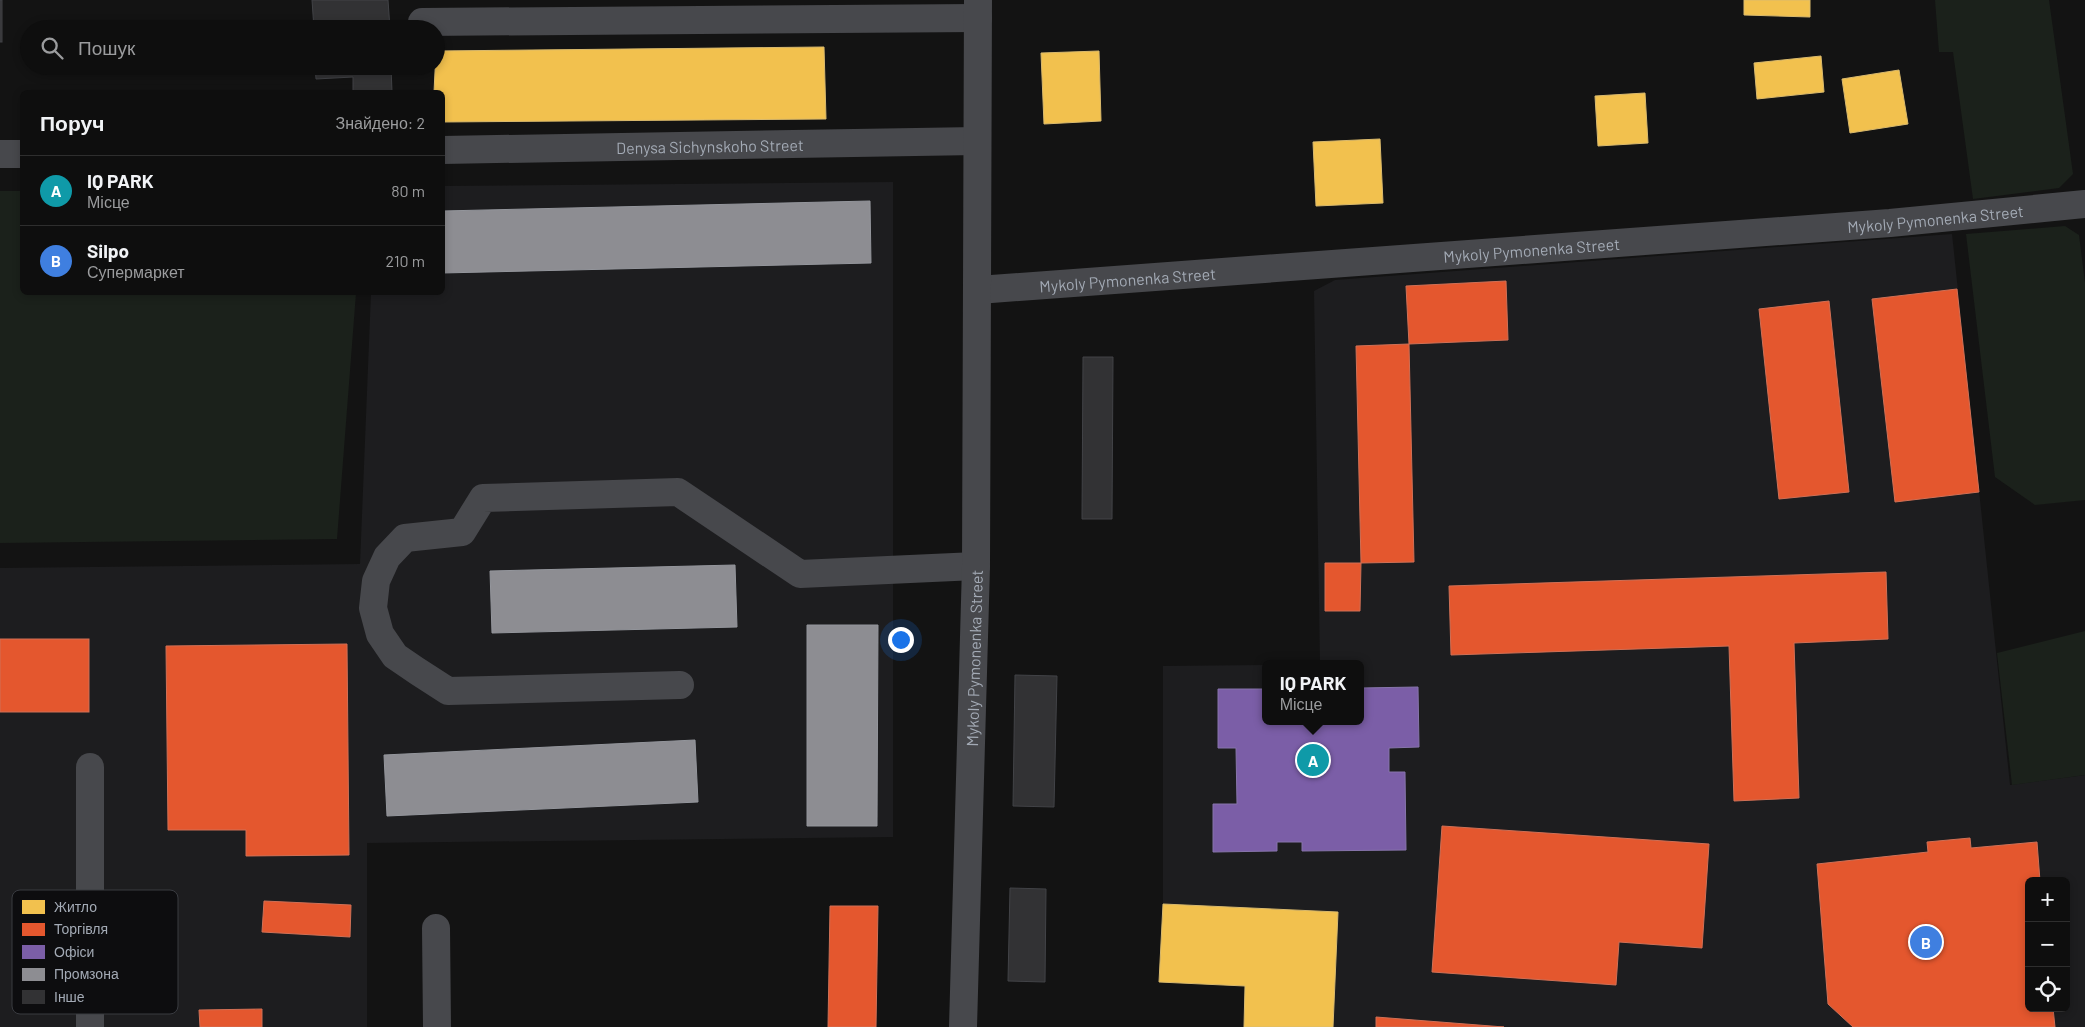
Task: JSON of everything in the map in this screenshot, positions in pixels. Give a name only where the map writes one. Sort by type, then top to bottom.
[{"type":"street","points":[[445,21],[978,9]]},
{"type":"street","name":"Mykoly Pymonenka Street","points":[[963,1027],[976,566],[978,9]]},
{"type":"street","name":"Denysa Sichynskoho Street","points":[[445,150],[977,142]]},
{"type":"street","points":[[0,154],[20,154]]},
{"type":"street","name":"Mykoly Pymonenka Street","points":[[978,290],[1890,223],[2085,204]]},
{"type":"street","points":[[680,685],[448,691],[395,656],[380,634],[373,608],[376,581],[387,557],[405,538],[462,532],[483,498],[678,492],[800,574],[976,566]]},
{"type":"street","points":[[90,767],[90,890]]},
{"type":"street","points":[[436,928],[437,1027]]},
{"type":"street","points":[[90,1014],[90,1027]]},
{"type":"shaded area","points":[[1935,0],[2049,0],[2073,174],[2059,188],[1973,199],[1953,52],[1939,52]]},
{"type":"shaded area","points":[[893,182],[893,837],[367,843],[367,1027],[0,1027],[0,568],[360,564],[371,295],[445,295],[445,186]]},
{"type":"shaded area","points":[[0,191],[20,191],[20,295],[356,295],[337,539],[0,543]]},
{"type":"shaded area","points":[[2065,226],[2079,235],[2085,283],[2085,500],[2035,505],[1995,477],[1966,234]]},
{"type":"shaded area","points":[[1952,234],[2010,785],[2085,775],[2085,1027],[1333,1027],[1338,912],[1163,904],[1163,666],[1262,665],[1262,725],[1364,725],[1364,660],[1320,660],[1314,291],[1335,280]]},
{"type":"shaded area","points":[[2085,631],[2085,775],[2012,785],[1997,653]]},
{"type":"building: Житло","points":[[1744,0],[1810,0],[1810,17],[1744,15]]},
{"type":"building: Житло","points":[[824,47],[826,119],[445,122],[445,90],[434,90],[435,75],[445,75],[445,51]]},
{"type":"building: Житло","points":[[1099,51],[1101,121],[1044,124],[1041,53]]},
{"type":"building: Житло","points":[[1821,56],[1824,92],[1757,99],[1754,63]]},
{"type":"building: Житло","points":[[1899,70],[1908,124],[1850,133],[1842,79]]},
{"type":"building: Житло","points":[[1645,93],[1648,143],[1598,146],[1595,96]]},
{"type":"building: Житло","points":[[1380,139],[1383,203],[1316,206],[1313,142]]},
{"type":"building: Житло","points":[[1163,904],[1338,912],[1333,1027],[1244,1027],[1245,986],[1159,982]]},
{"type":"building: Торгівля","points":[[1506,281],[1508,340],[1409,344],[1406,286]]},
{"type":"building: Торгівля","points":[[1957,289],[1979,492],[1895,502],[1872,299]]},
{"type":"building: Торгівля","points":[[1829,301],[1849,492],[1779,499],[1759,309]]},
{"type":"building: Торгівля","points":[[1409,344],[1414,562],[1361,563],[1356,346]]},
{"type":"building: Торгівля","points":[[1325,563],[1361,563],[1360,611],[1325,611]]},
{"type":"building: Торгівля","points":[[1886,572],[1888,639],[1794,643],[1799,798],[1734,801],[1729,646],[1451,655],[1449,586]]},
{"type":"building: Торгівля","points":[[0,639],[89,639],[89,712],[0,712]]},
{"type":"building: Торгівля","points":[[347,644],[349,855],[246,856],[246,830],[168,830],[166,646]]},
{"type":"building: Торгівля","points":[[1442,826],[1709,844],[1702,948],[1619,942],[1616,985],[1432,972]]},
{"type":"building: Торгівля","points":[[1970,838],[1971,848],[2037,842],[2040,877],[2025,877],[2025,1012],[2053,1012],[2055,1027],[1853,1027],[1828,1004],[1817,864],[1928,852],[1927,842]]},
{"type":"building: Торгівля","points":[[264,901],[351,905],[350,937],[262,932]]},
{"type":"building: Торгівля","points":[[830,906],[878,906],[876,1027],[828,1027]]},
{"type":"building: Торгівля","points":[[262,1009],[262,1027],[200,1027],[199,1010]]},
{"type":"building: Торгівля","points":[[1376,1017],[1504,1027],[1376,1027]]},
{"type":"building: Офіси","points":[[1418,687],[1419,747],[1389,748],[1389,772],[1405,772],[1406,850],[1302,851],[1302,842],[1277,842],[1277,851],[1213,852],[1213,804],[1237,804],[1236,748],[1218,748],[1218,689],[1262,689],[1262,725],[1364,725],[1364,688]]},
{"type":"building: Промзона","points":[[870,201],[871,263],[445,273],[445,211]]},
{"type":"building: Промзона","points":[[735,565],[737,627],[492,633],[490,571]]},
{"type":"building: Промзона","points":[[807,625],[878,625],[877,826],[807,826]]},
{"type":"building: Промзона","points":[[695,740],[698,802],[387,816],[384,755]]},
{"type":"building: Інше","points":[[0,0],[2,0],[2,42],[0,42]]},
{"type":"building: Інше","points":[[312,0],[388,0],[389,20],[313,20]]},
{"type":"building: Інше","points":[[316,75],[391,75],[392,90],[353,90],[353,77],[316,79]]},
{"type":"building: Інше","points":[[1083,357],[1113,357],[1112,519],[1082,519]]},
{"type":"building: Інше","points":[[1015,675],[1057,676],[1054,807],[1013,806]]},
{"type":"building: Інше","points":[[1010,888],[1046,889],[1045,982],[1008,981]]},
{"type":"place","name":"IQ PARK","points":[[1313,760]]},
{"type":"place","name":"Silpo","points":[[1926,942]]}]
